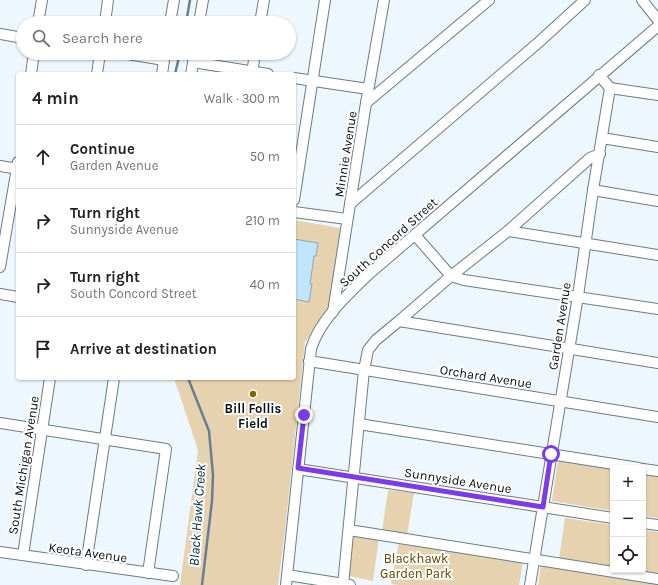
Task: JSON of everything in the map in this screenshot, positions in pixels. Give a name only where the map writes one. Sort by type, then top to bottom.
[{"type":"street","points":[[39,16],[42,0]]},
{"type":"street","points":[[105,16],[108,0]]},
{"type":"street","points":[[171,16],[174,0]]},
{"type":"street","points":[[200,16],[203,0]]},
{"type":"street","points":[[261,16],[264,0]]},
{"type":"street","points":[[296,187],[325,0]]},
{"type":"street","name":"Minnie Avenue","points":[[333,312],[368,89],[384,0]]},
{"type":"street","points":[[366,103],[490,0]]},
{"type":"street","points":[[350,204],[539,42],[585,0]]},
{"type":"street","points":[[642,0],[658,20]]},
{"type":"street","name":"South Concord Street","points":[[287,580],[309,361],[311,349],[316,336],[333,312],[350,292],[364,279],[599,75],[658,26]]},
{"type":"street","points":[[0,34],[16,37]]},
{"type":"street","points":[[31,72],[33,60]]},
{"type":"street","points":[[97,72],[99,60]]},
{"type":"street","points":[[162,72],[164,60]]},
{"type":"street","points":[[191,72],[193,60]]},
{"type":"street","points":[[205,60],[248,72]]},
{"type":"street","points":[[252,72],[255,60]]},
{"type":"street","points":[[599,75],[610,88],[658,96]]},
{"type":"street","points":[[296,78],[368,89]]},
{"type":"street","name":"Garden Avenue","points":[[530,585],[578,296],[593,190],[610,88]]},
{"type":"street","points":[[602,138],[658,147]]},
{"type":"street","points":[[287,580],[345,585],[364,370],[368,350],[376,340],[451,276],[508,231],[590,158],[600,154]]},
{"type":"street","points":[[0,166],[16,166]]},
{"type":"street","points":[[0,267],[16,177]]},
{"type":"street","points":[[593,190],[658,201]]},
{"type":"street","points":[[296,212],[348,219]]},
{"type":"street","points":[[508,231],[658,255]]},
{"type":"street","points":[[415,235],[451,276],[464,280],[658,309]]},
{"type":"street","points":[[0,294],[16,297]]},
{"type":"street","points":[[399,321],[658,363]]},
{"type":"street","name":"Orchard Avenue","points":[[309,361],[658,417]]},
{"type":"street","name":"South Michigan Avenue","points":[[23,555],[50,380]]},
{"type":"street","points":[[86,565],[114,380]]},
{"type":"street","points":[[0,423],[166,449],[148,573]]},
{"type":"street","points":[[359,424],[619,465]]},
{"type":"street","name":"Sunnyside Avenue","points":[[298,468],[610,518]]},
{"type":"street","points":[[646,469],[658,471]]},
{"type":"street","points":[[646,523],[658,525]]},
{"type":"street","points":[[349,530],[658,579]]},
{"type":"street","name":"Keota Avenue","points":[[0,552],[173,576]]},
{"type":"green space","points":[[296,220],[340,228],[329,311],[305,342],[278,585],[180,585],[198,450],[175,380],[296,380]]},
{"type":"green space","points":[[558,460],[610,468],[610,511],[552,501]]},
{"type":"green space","points":[[646,473],[658,475],[658,518],[646,516]]},
{"type":"green space","name":"Blackhawk Garden Park","points":[[388,490],[414,493],[407,535],[382,531]]},
{"type":"green space","points":[[565,518],[610,525],[610,573],[646,573],[646,530],[658,532],[658,571],[656,585],[538,585],[541,564],[558,566]]},
{"type":"green space","name":"Blackhawk Garden Park","points":[[353,535],[379,538],[373,581],[349,576]]},
{"type":"green space","name":"Blackhawk Garden Park","points":[[399,542],[523,561],[519,585],[391,584]]},
{"type":"building","points":[[296,239],[318,243],[316,256],[314,256],[309,302],[296,299]]},
{"type":"waterway","name":"Black Hawk Creek","points":[[187,16],[190,0]]},
{"type":"waterway","name":"Black Hawk Creek","points":[[175,72],[178,60]]},
{"type":"waterway","name":"Black Hawk Creek","points":[[189,380],[209,431],[213,475],[212,501],[202,585]]},
{"type":"place","name":"Bill Follis Field","points":[[253,394]]},
{"type":"route","points":[[304,415],[298,468],[543,507],[551,454]]}]
